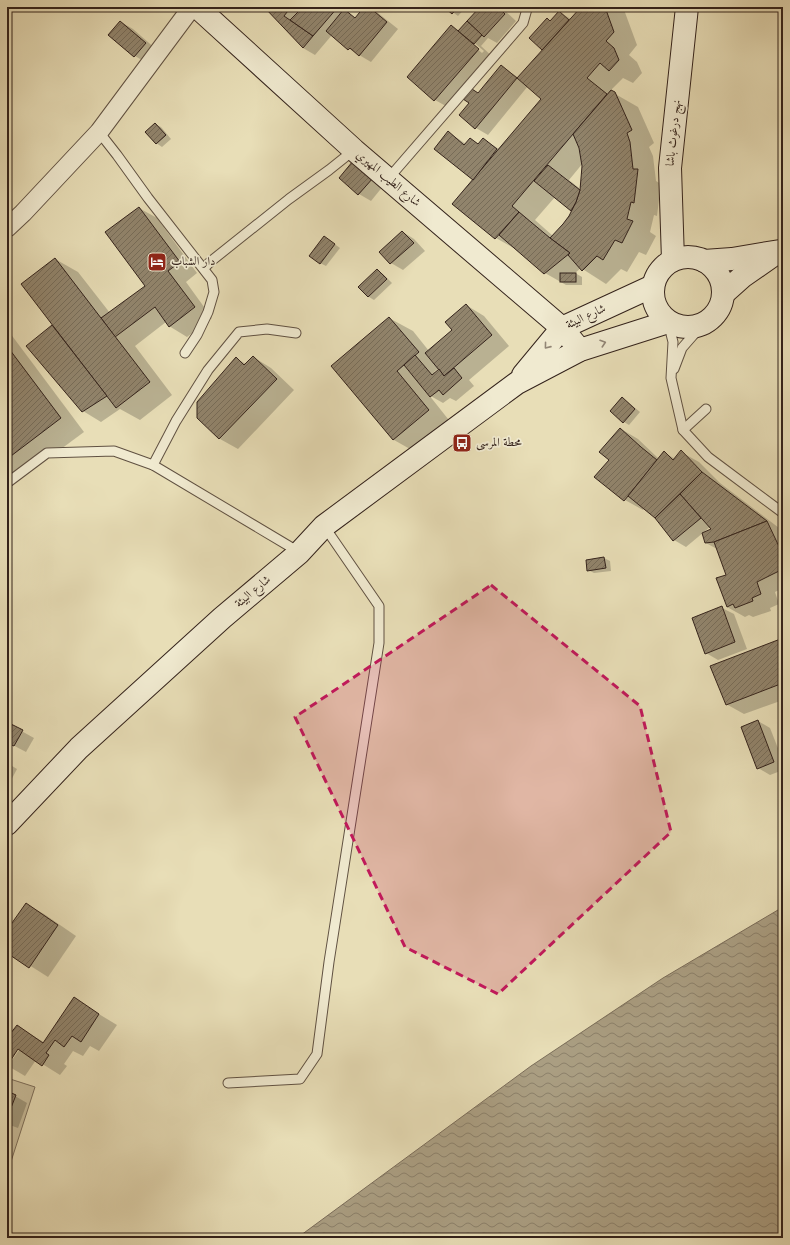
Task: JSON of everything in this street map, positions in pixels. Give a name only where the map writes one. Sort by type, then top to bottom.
[{"type":"main road","name":"شارع الطيب المهيري","points":[[197,7],[354,150],[562,328],[580,350]]},
{"type":"main road","name":"نهج درغوث باشا","points":[[673,260],[670,168],[687,7]]},
{"type":"main road","points":[[704,260],[732,258],[782,250]]},
{"type":"main road","points":[[723,294],[742,277],[782,250]]},
{"type":"main road","points":[[683,257],[694,257],[704,260],[712,266],[722,284],[723,294],[720,306],[713,316],[703,324],[694,327],[685,328],[668,322],[660,315],[652,296],[652,286],[657,276],[664,266],[673,260],[683,257]]},
{"type":"main road","name":"شارع البيئة","points":[[518,383],[562,328],[652,286]]},
{"type":"main road","name":"شارع البيئة","points":[[7,824],[79,748],[222,618],[299,553],[324,526],[518,383],[580,350],[668,322]]},
{"type":"street","points":[[7,228],[99,132],[192,7]]},
{"type":"lane","points":[[388,179],[523,23],[527,9],[526,7]]},
{"type":"lane","points":[[99,132],[212,280],[214,292],[208,312],[197,335],[185,353]]},
{"type":"lane","points":[[204,268],[265,218],[354,150]]},
{"type":"lane","points":[[668,322],[673,342],[671,378],[683,430],[708,457],[783,513]]},
{"type":"lane","points":[[671,378],[682,348],[703,324]]},
{"type":"lane","points":[[154,465],[176,422],[208,370],[239,332],[267,329],[296,334]]},
{"type":"lane","points":[[683,430],[706,409]]},
{"type":"lane","points":[[7,484],[47,453],[114,451],[154,465],[299,553]]},
{"type":"lane","points":[[228,1083],[300,1079],[317,1054],[329,962],[379,643],[379,606],[324,526]]},
{"type":"highlighted area","points":[[491,585],[640,706],[671,832],[498,994],[405,947],[295,717]]},
{"type":"shaded area","points":[[7,1078],[35,1087],[7,1174]]},
{"type":"water","points":[[783,907],[783,1238],[297,1238],[531,1066],[663,978]]},
{"type":"building","points":[[264,7],[291,7],[284,16],[313,36],[303,48]]},
{"type":"building","points":[[303,7],[338,7],[313,36],[290,20]]},
{"type":"building","points":[[364,7],[369,7],[387,22],[359,56],[350,48],[348,50],[326,31],[344,9],[355,18]]},
{"type":"building","points":[[444,7],[458,7],[452,14]]},
{"type":"building","points":[[480,7],[498,7],[505,14],[484,37],[467,21]]},
{"type":"building","points":[[581,7],[605,7],[614,32],[606,41],[614,48],[619,60],[609,71],[600,63],[587,78],[607,94],[512,206],[519,212],[495,239],[452,204],[541,99],[517,78]]},
{"type":"building","points":[[559,11],[569,20],[542,50],[529,38],[547,18],[550,21]]},
{"type":"building","points":[[120,21],[146,43],[134,57],[108,35]]},
{"type":"building","points":[[467,21],[482,35],[474,44],[458,31]]},
{"type":"building","points":[[451,25],[479,49],[434,101],[407,77]]},
{"type":"building","points":[[501,65],[517,78],[475,129],[459,115],[469,103],[463,99],[472,89],[478,93]]},
{"type":"building","points":[[611,90],[615,92],[632,130],[627,133],[630,142],[633,169],[638,169],[634,203],[631,202],[627,219],[633,221],[622,243],[615,240],[603,260],[597,256],[582,271],[568,255],[570,253],[550,238],[569,216],[580,190],[582,166],[579,148],[573,134]]},
{"type":"building","points":[[155,123],[166,135],[156,144],[145,132]]},
{"type":"building","points":[[448,131],[464,145],[470,138],[478,144],[483,138],[497,149],[473,180],[434,149]]},
{"type":"building","points":[[353,161],[373,178],[358,195],[339,178]]},
{"type":"building","points":[[548,165],[580,190],[571,211],[534,181]]},
{"type":"building","points":[[139,207],[180,262],[168,271],[195,307],[169,327],[155,307],[115,337],[101,318],[145,286],[105,232]]},
{"type":"building","points":[[519,212],[570,253],[544,274],[499,235]]},
{"type":"building","points":[[402,231],[414,243],[390,264],[379,252]]},
{"type":"building","points":[[324,236],[335,244],[320,264],[309,256]]},
{"type":"building","points":[[55,258],[150,382],[116,408],[21,284]]},
{"type":"building","points":[[377,269],[387,279],[368,297],[358,287]]},
{"type":"building","points":[[560,273],[576,273],[576,282],[560,282]]},
{"type":"building","points":[[466,304],[492,335],[444,376],[425,353],[452,330],[445,322]]},
{"type":"building","points":[[389,317],[419,352],[397,371],[429,410],[393,440],[331,366]]},
{"type":"building","points":[[52,325],[107,396],[82,412],[26,346]]},
{"type":"building","points":[[7,346],[61,418],[7,459]]},
{"type":"building","points":[[415,355],[432,375],[439,369],[444,376],[454,368],[462,378],[443,395],[439,390],[430,397],[404,365]]},
{"type":"building","points":[[253,356],[277,379],[219,439],[197,418],[197,402],[236,357],[244,365]]},
{"type":"building","points":[[622,397],[635,409],[623,423],[610,411]]},
{"type":"building","points":[[620,428],[657,460],[624,501],[594,477],[609,460],[599,452]]},
{"type":"building","points":[[681,450],[702,472],[655,518],[628,496],[664,451],[673,460]]},
{"type":"building","points":[[702,472],[767,521],[714,542],[705,543],[702,533],[711,529],[680,494]]},
{"type":"building","points":[[680,494],[701,518],[673,541],[655,518]]},
{"type":"building","points":[[767,521],[783,555],[783,569],[757,582],[761,594],[752,598],[753,601],[735,608],[733,604],[727,607],[716,578],[726,575],[714,542]]},
{"type":"building","points":[[604,557],[606,568],[587,571],[586,560]]},
{"type":"building","points":[[722,606],[735,642],[705,654],[692,618]]},
{"type":"building","points":[[783,638],[783,683],[726,705],[710,666]]},
{"type":"building","points":[[758,720],[774,762],[757,769],[741,727]]},
{"type":"building","points":[[7,722],[23,730],[14,746],[7,743]]},
{"type":"building","points":[[26,903],[58,925],[29,968],[7,953],[7,930]]},
{"type":"building","points":[[74,997],[99,1014],[81,1042],[72,1036],[64,1047],[55,1040],[46,1053],[49,1055],[42,1066],[18,1049],[7,1066],[7,1038],[17,1025],[43,1043]]},
{"type":"building","points":[[7,1091],[16,1095],[7,1118]]},
{"type":"place","name":"دار الشباب","points":[[157,262]]},
{"type":"place","name":"محطة المرسى","points":[[462,443]]}]
